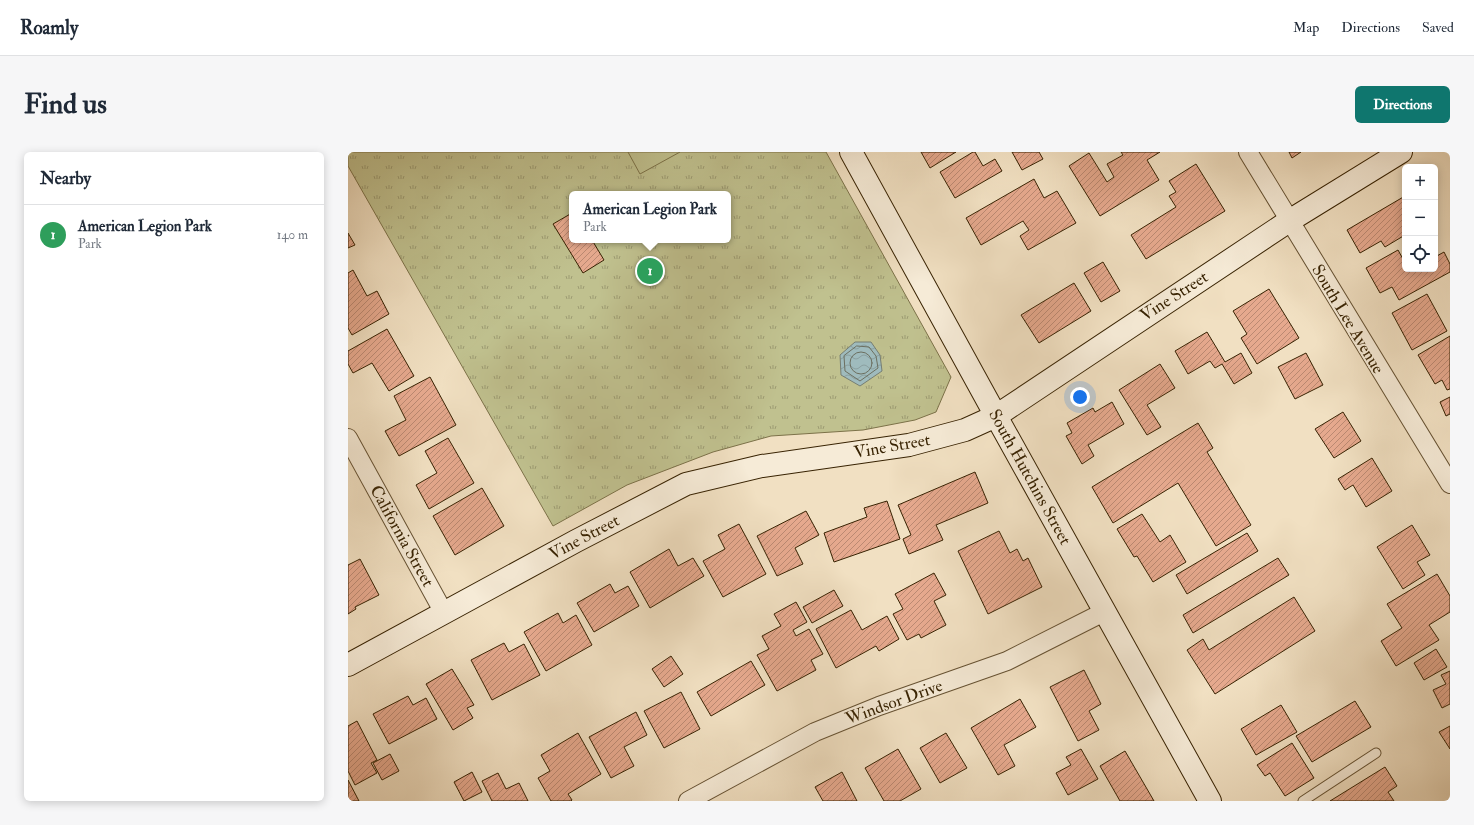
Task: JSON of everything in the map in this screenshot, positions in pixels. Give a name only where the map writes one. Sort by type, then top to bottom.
[{"type":"street","name":"South Hutchins Street","points":[[851,152],[1104,612],[1210,801]]},
{"type":"street","name":"South Lee Avenue","points":[[1248,152],[1450,484]]},
{"type":"street","name":"Vine Street","points":[[348,665],[576,540],[686,484],[762,466],[909,445],[965,430],[996,416],[1289,221],[1401,152]]},
{"type":"street","name":"California Street","points":[[348,438],[444,612]]},
{"type":"street","name":"Windsor Drive","points":[[688,801],[815,732],[879,706],[1007,662],[1104,612]]},
{"type":"lane","points":[[1303,801],[1376,753]]},
{"type":"green space","points":[[348,152],[826,152],[951,377],[936,412],[915,420],[863,430],[771,436],[713,452],[627,485],[553,526],[348,166]]},
{"type":"green space","points":[[628,152],[680,152],[640,174]]},
{"type":"water","points":[[855,342],[871,342],[880,355],[882,371],[860,386],[841,375],[840,355]]},
{"type":"building","points":[[921,152],[956,152],[930,168]]},
{"type":"building","points":[[975,152],[983,166],[995,159],[1002,171],[955,198],[940,172]]},
{"type":"building","points":[[1012,152],[1039,152],[1043,159],[1022,170]]},
{"type":"building","points":[[1121,152],[1160,152],[1147,160],[1159,180],[1100,216],[1069,166],[1089,153],[1107,182],[1114,177],[1107,164],[1123,155]]},
{"type":"building","points":[[1289,152],[1301,152],[1292,158]]},
{"type":"building","points":[[1196,164],[1225,211],[1146,259],[1131,235],[1176,207],[1169,196],[1176,192],[1169,181]]},
{"type":"building","points":[[1034,179],[1044,198],[1057,191],[1076,223],[1028,250],[1020,236],[1029,230],[1023,221],[981,245],[966,218]]},
{"type":"building","points":[[1402,198],[1402,237],[1385,247],[1381,241],[1360,253],[1347,230]]},
{"type":"building","points":[[569,215],[569,243],[594,243],[604,260],[583,273],[553,224]]},
{"type":"building","points":[[348,233],[355,245],[348,248]]},
{"type":"building","points":[[1398,250],[1402,257],[1402,272],[1438,272],[1438,255],[1444,252],[1450,264],[1450,272],[1399,300],[1392,287],[1380,293],[1366,268]]},
{"type":"building","points":[[1103,262],[1120,291],[1101,302],[1084,273]]},
{"type":"building","points":[[353,270],[367,296],[377,291],[389,314],[352,335],[348,328],[348,273]]},
{"type":"building","points":[[1074,283],[1091,311],[1039,343],[1021,315]]},
{"type":"building","points":[[1269,289],[1299,338],[1257,364],[1241,338],[1247,334],[1233,311]]},
{"type":"building","points":[[1427,294],[1447,331],[1412,350],[1392,313]]},
{"type":"building","points":[[387,329],[414,376],[389,391],[372,363],[353,373],[348,364],[348,351]]},
{"type":"building","points":[[1207,332],[1225,362],[1241,353],[1252,373],[1234,384],[1222,364],[1215,368],[1210,361],[1188,374],[1175,351]]},
{"type":"building","points":[[1450,336],[1450,389],[1447,390],[1442,380],[1435,384],[1418,355]]},
{"type":"building","points":[[1306,353],[1323,385],[1295,399],[1278,367]]},
{"type":"building","points":[[1160,364],[1175,388],[1147,405],[1161,427],[1147,435],[1119,390]]},
{"type":"building","points":[[430,377],[456,425],[399,456],[385,431],[406,420],[394,396]]},
{"type":"building","points":[[1450,397],[1450,414],[1446,416],[1440,402]]},
{"type":"building","points":[[1112,402],[1124,424],[1088,445],[1094,456],[1082,464],[1066,436],[1072,433],[1067,423],[1093,408],[1095,412]]},
{"type":"building","points":[[1343,412],[1361,441],[1334,458],[1315,429]]},
{"type":"building","points":[[1198,423],[1213,448],[1207,452],[1251,525],[1216,546],[1178,483],[1113,523],[1092,487]]},
{"type":"building","points":[[448,438],[474,483],[429,509],[416,485],[437,473],[425,451]]},
{"type":"building","points":[[1372,458],[1392,491],[1366,507],[1353,485],[1345,490],[1338,479]]},
{"type":"building","points":[[975,472],[988,503],[936,525],[943,540],[909,554],[903,539],[911,535],[898,505]]},
{"type":"building","points":[[482,488],[504,526],[455,555],[433,516]]},
{"type":"building","points":[[887,501],[900,539],[834,562],[824,533],[867,517],[864,508]]},
{"type":"building","points":[[806,511],[819,535],[795,548],[803,564],[777,576],[757,536]]},
{"type":"building","points":[[1142,514],[1160,542],[1170,535],[1186,562],[1153,582],[1137,556],[1134,557],[1117,529]]},
{"type":"building","points":[[739,524],[766,574],[723,597],[703,561],[725,549],[718,535]]},
{"type":"building","points":[[1412,525],[1430,555],[1417,562],[1425,575],[1403,589],[1377,547]]},
{"type":"building","points":[[999,531],[1010,553],[1017,549],[1023,561],[1028,558],[1042,587],[988,614],[958,551]]},
{"type":"building","points":[[1247,533],[1258,551],[1187,594],[1176,575]]},
{"type":"building","points":[[669,549],[678,566],[693,558],[704,576],[650,608],[630,572]]},
{"type":"building","points":[[1278,558],[1289,575],[1193,633],[1183,615]]},
{"type":"building","points":[[360,559],[379,595],[355,607],[356,609],[348,614],[348,565]]},
{"type":"building","points":[[934,573],[946,595],[934,601],[946,625],[921,638],[919,634],[907,640],[893,614],[903,609],[895,594]]},
{"type":"building","points":[[1437,574],[1450,596],[1450,612],[1429,625],[1439,640],[1396,666],[1381,641],[1402,628],[1387,604]]},
{"type":"building","points":[[610,584],[615,593],[628,586],[639,606],[594,632],[577,603]]},
{"type":"building","points":[[834,590],[843,606],[812,623],[803,607]]},
{"type":"building","points":[[1294,597],[1315,631],[1215,694],[1187,650],[1203,639],[1209,650]]},
{"type":"building","points":[[796,602],[807,622],[793,630],[796,636],[809,629],[823,654],[811,660],[816,670],[777,691],[757,655],[769,649],[762,636],[781,626],[774,614]]},
{"type":"building","points":[[851,610],[862,630],[887,616],[899,639],[879,651],[876,646],[836,668],[816,629]]},
{"type":"building","points":[[558,613],[563,623],[576,615],[592,645],[546,671],[524,632]]},
{"type":"building","points":[[504,643],[509,652],[524,644],[540,675],[492,700],[471,660]]},
{"type":"building","points":[[1436,649],[1447,667],[1424,680],[1414,663]]},
{"type":"building","points":[[671,656],[683,674],[664,687],[652,669]]},
{"type":"building","points":[[751,661],[765,685],[711,716],[697,692]]},
{"type":"building","points":[[452,669],[474,705],[467,708],[473,718],[453,730],[426,684]]},
{"type":"building","points":[[1084,670],[1101,704],[1089,711],[1099,730],[1078,741],[1050,687]]},
{"type":"building","points":[[1450,671],[1450,704],[1442,708],[1433,690],[1446,684],[1441,675]]},
{"type":"building","points":[[681,692],[700,729],[664,748],[644,711]]},
{"type":"building","points":[[408,696],[413,705],[426,698],[437,719],[389,744],[373,714]]},
{"type":"building","points":[[1020,699],[1036,727],[1004,745],[1015,766],[998,775],[971,728]]},
{"type":"building","points":[[1355,701],[1371,727],[1312,762],[1296,736]]},
{"type":"building","points":[[1281,705],[1297,732],[1256,755],[1241,729]]},
{"type":"building","points":[[636,712],[647,735],[624,747],[634,766],[611,778],[589,737]]},
{"type":"building","points":[[357,721],[377,760],[371,763],[377,773],[355,785],[348,771],[348,726]]},
{"type":"building","points":[[1450,726],[1450,749],[1439,732]]},
{"type":"building","points":[[578,733],[601,774],[568,794],[572,800],[571,801],[551,801],[538,778],[550,771],[541,755]]},
{"type":"building","points":[[946,733],[967,768],[940,783],[920,748]]},
{"type":"building","points":[[1292,743],[1314,778],[1285,796],[1270,773],[1265,776],[1257,765]]},
{"type":"building","points":[[898,749],[921,789],[900,801],[884,801],[865,768]]},
{"type":"building","points":[[1081,749],[1098,779],[1068,795],[1056,773],[1071,765],[1066,757]]},
{"type":"building","points":[[1125,751],[1154,801],[1120,801],[1100,766]]},
{"type":"building","points":[[390,754],[399,771],[382,780],[373,763]]},
{"type":"building","points":[[1385,767],[1397,786],[1388,792],[1394,801],[1330,801]]},
{"type":"building","points":[[472,772],[482,792],[464,801],[454,782]]},
{"type":"building","points":[[842,772],[857,801],[823,801],[815,787]]},
{"type":"building","points":[[498,773],[506,789],[519,783],[528,801],[492,801],[482,781]]},
{"type":"building","points":[[348,780],[359,801],[348,801]]},
{"type":"place","name":"American Legion Park","points":[[650,271]]}]
